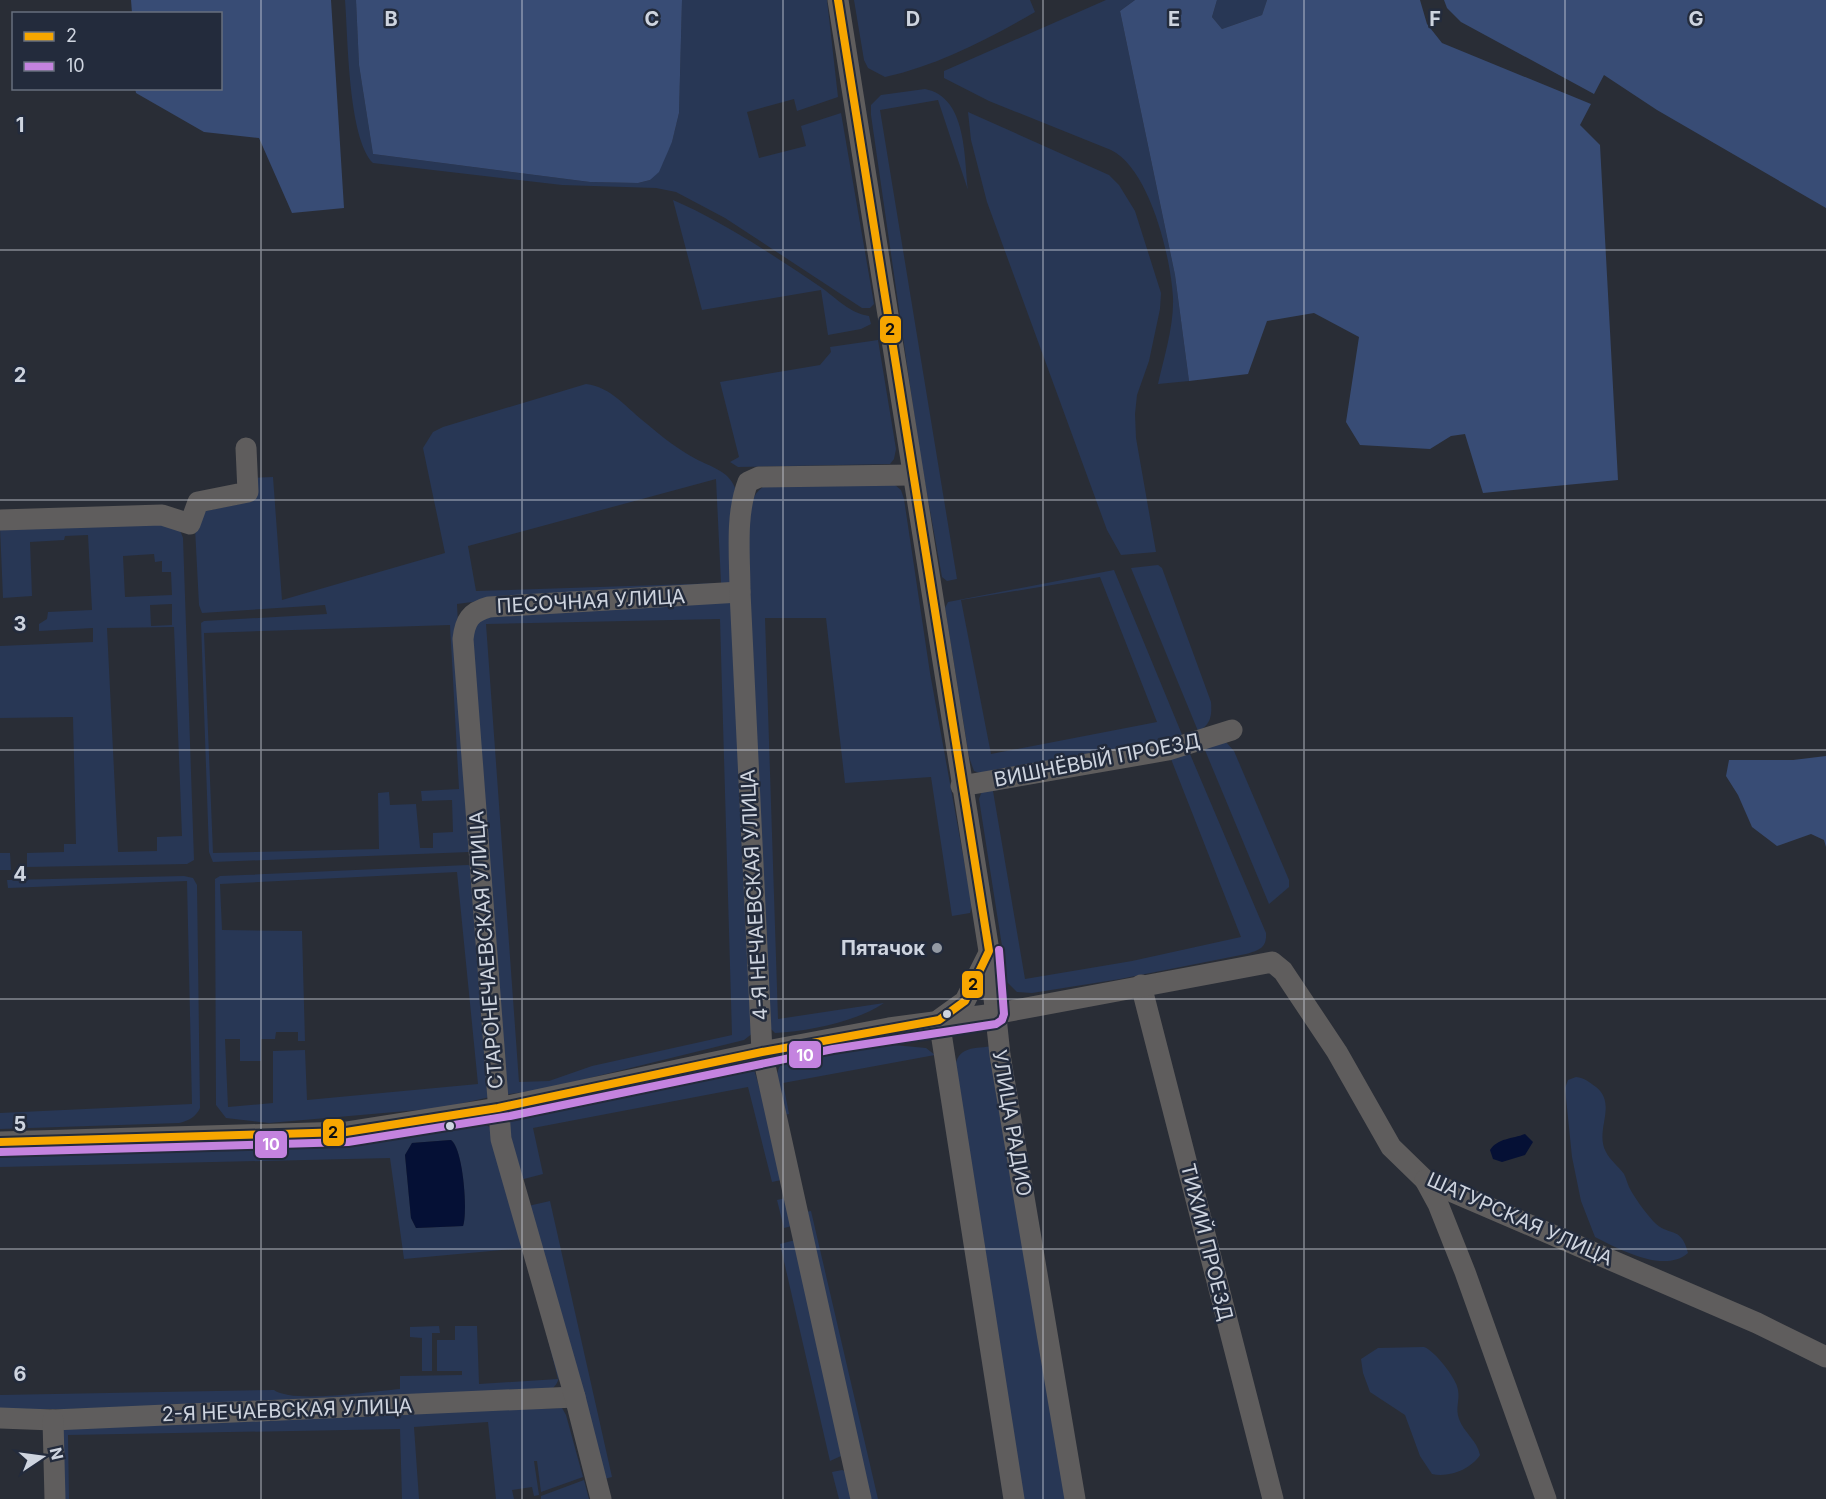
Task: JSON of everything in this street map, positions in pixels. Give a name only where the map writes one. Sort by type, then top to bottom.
[{"type":"street","name":"УЛИЦА РАДИО","points":[[838,0],[989,951],[994,1014],[1076,1499]]},
{"type":"street","points":[[0,520],[162,515],[190,524],[198,502],[248,492],[246,448]]},
{"type":"street","name":"4-Я НЕЧАЕВСКАЯ УЛИЦА","points":[[861,1499],[762,1052],[740,592],[741,519],[743,496],[748,482],[759,477],[912,475]]},
{"type":"street","name":"ПЕСОЧНАЯ УЛИЦА","points":[[463,639],[469,617],[489,607],[740,592]]},
{"type":"street","name":"СТАРОНЕЧАЕВСКАЯ УЛИЦА","points":[[463,639],[501,1139],[575,1397],[600,1499]]},
{"type":"street","name":"ВИШНЁВЫЙ ПРОЕЗД","points":[[961,786],[1168,750],[1232,730]]},
{"type":"street","points":[[939,1020],[965,1000],[976,982],[989,951]]},
{"type":"street","name":"ШАТУРСКАЯ УЛИЦА","points":[[1141,985],[1272,962],[1283,971],[1337,1052],[1390,1147],[1425,1180],[1757,1323],[1826,1357]]},
{"type":"street","points":[[0,1142],[345,1132],[498,1108],[762,1052],[939,1020],[994,1014],[1141,985]]},
{"type":"street","name":"ТИХИЙ ПРОЕЗД","points":[[1141,985],[1273,1499]]},
{"type":"street","points":[[939,1020],[1014,1499]]},
{"type":"street","points":[[1425,1180],[1438,1204],[1465,1272],[1546,1499]]},
{"type":"street","name":"2-Я НЕЧАЕВСКАЯ УЛИЦА","points":[[0,1418],[53,1419],[575,1397]]},
{"type":"street","points":[[53,1419],[55,1499]]},
{"type":"shaded area","points":[[131,0],[331,0],[344,208],[292,213],[259,138],[204,132],[136,93],[135,90],[222,90],[222,12],[132,12]]},
{"type":"shaded area","points":[[345,0],[356,0],[359,65],[373,154],[590,182],[638,183],[650,180],[672,142],[679,113],[682,0],[827,0],[838,97],[797,111],[794,99],[747,112],[759,158],[806,146],[801,126],[841,113],[874,304],[870,308],[862,308],[725,218],[676,192],[656,188],[562,185],[373,163],[358,132],[354,110]]},
{"type":"shaded area","points":[[356,0],[682,0],[679,113],[672,142],[659,172],[650,180],[638,183],[590,182],[373,154],[359,65]]},
{"type":"shaded area","points":[[854,0],[1030,0],[1035,12],[962,50],[924,66],[885,77],[868,68],[864,60]]},
{"type":"shaded area","points":[[1106,0],[1135,0],[1120,11],[1175,275],[1189,381],[1158,384],[1172,319],[1171,281],[1156,216],[1137,176],[1125,160],[1111,150],[989,101],[944,78],[944,71]]},
{"type":"shaded area","points":[[1135,0],[1217,0],[1212,17],[1222,29],[1262,15],[1267,0],[1420,0],[1427,24],[1442,43],[1591,104],[1580,125],[1600,145],[1618,480],[1483,493],[1465,434],[1451,436],[1430,449],[1360,445],[1346,422],[1359,337],[1314,313],[1267,321],[1248,374],[1189,381],[1175,275],[1120,11]]},
{"type":"shaded area","points":[[1217,0],[1267,0],[1262,15],[1222,29],[1212,17]]},
{"type":"shaded area","points":[[1444,0],[1826,0],[1826,208],[1657,110],[1604,75],[1594,94],[1461,22],[1447,8]]},
{"type":"shaded area","points":[[925,89],[939,94],[956,116],[964,146],[968,190],[938,100],[880,110],[957,579],[947,581],[942,577],[920,455],[871,115],[871,105],[881,95]]},
{"type":"shaded area","points":[[968,112],[1109,175],[1119,185],[1135,211],[1161,293],[1149,361],[1137,395],[1135,414],[1136,438],[1156,552],[1121,555],[1107,530],[987,202],[971,140]]},
{"type":"shaded area","points":[[673,200],[730,229],[822,288],[850,309],[869,316],[871,324],[861,329],[828,335],[821,290],[702,310]]},
{"type":"shaded area","points":[[878,340],[896,449],[894,459],[890,464],[738,467],[730,462],[739,457],[720,382],[820,365],[831,352],[830,347]]},
{"type":"shaded area","points":[[586,384],[604,389],[670,443],[719,470],[732,482],[735,488],[731,585],[518,596],[457,604],[469,852],[213,862],[209,852],[201,623],[327,614],[325,605],[202,613],[199,605],[195,528],[201,512],[253,501],[251,478],[273,477],[282,600],[445,553],[423,448],[433,432]],"holes":[[[716,479],[721,583],[476,591],[468,546]],[[450,625],[459,789],[421,791],[422,801],[452,800],[453,832],[433,833],[433,848],[420,848],[416,804],[390,805],[389,792],[378,793],[379,849],[213,853],[204,633]]]},
{"type":"shaded area","points":[[769,484],[895,485],[901,490],[930,673],[972,905],[970,913],[952,916],[931,777],[845,783],[826,618],[765,618],[778,1019],[884,1003],[873,1010],[832,1024],[775,1033],[771,1029],[746,516],[757,493]]},
{"type":"shaded area","points":[[169,521],[180,530],[183,538],[194,860],[187,864],[27,867],[27,853],[64,852],[64,844],[76,844],[73,717],[0,718],[0,646],[93,642],[93,628],[39,631],[39,624],[47,619],[48,612],[92,610],[88,535],[65,536],[64,540],[30,542],[32,596],[3,598],[0,527]],"holes":[[[154,554],[155,562],[162,561],[162,572],[171,572],[172,595],[125,597],[123,556]],[[172,604],[172,625],[151,626],[150,605]],[[174,627],[182,836],[157,837],[157,851],[118,852],[107,628]]]},
{"type":"shaded area","points":[[1158,565],[1162,568],[1211,702],[1210,719],[1206,726],[1198,731],[1131,568]]},
{"type":"shaded area","points":[[1114,570],[1183,737],[980,773],[974,771],[969,757],[945,608],[948,602]],"holes":[[[1100,577],[1157,722],[991,754],[961,600]]]},
{"type":"shaded area","points":[[729,602],[733,605],[753,1033],[744,1040],[545,1089],[503,1095],[469,642],[476,622],[486,615]],"holes":[[[720,619],[732,1035],[592,1066],[549,1081],[519,1082],[486,624]]]},
{"type":"shaded area","points":[[1225,741],[1234,751],[1289,880],[1289,887],[1269,904],[1202,743]]},
{"type":"shaded area","points":[[1187,747],[1266,933],[1264,945],[1246,954],[1120,979],[1032,993],[1017,992],[1005,980],[1002,946],[979,799],[982,791]],"holes":[[[1171,759],[1241,937],[1132,961],[1025,979],[993,791]]]},
{"type":"shaded area","points":[[1826,756],[1826,847],[1824,840],[1811,834],[1777,846],[1752,827],[1738,795],[1726,776],[1729,760],[1793,760]]},
{"type":"shaded area","points":[[0,853],[10,853],[11,870],[0,870]]},
{"type":"shaded area","points":[[471,866],[490,1097],[441,1108],[269,1123],[226,1118],[216,1105],[215,879],[220,876]],"holes":[[[457,872],[478,1084],[307,1100],[305,1050],[273,1051],[273,1103],[228,1107],[225,1039],[240,1039],[240,1061],[261,1061],[261,1039],[275,1039],[276,1032],[298,1032],[298,1041],[305,1041],[302,931],[222,930],[220,884]]]},
{"type":"shaded area","points":[[184,876],[193,878],[197,885],[200,1108],[196,1114],[179,1123],[0,1129],[0,1113],[192,1104],[187,881],[8,888],[7,880]]},
{"type":"shaded area","points":[[894,1045],[926,1048],[935,1055],[783,1083],[789,1114],[784,1115],[778,1093],[777,1077],[778,1070],[787,1060]]},
{"type":"shaded area","points":[[994,1046],[1068,1499],[1022,1499],[955,1069],[956,1061],[963,1052],[974,1048]]},
{"type":"shaded area","points":[[754,1069],[786,1179],[772,1182],[748,1087],[533,1128],[543,1174],[520,1180],[507,1117]]},
{"type":"shaded area","points":[[1576,1077],[1589,1082],[1602,1094],[1606,1110],[1602,1135],[1608,1155],[1624,1174],[1631,1191],[1650,1217],[1659,1226],[1682,1238],[1688,1253],[1678,1259],[1667,1261],[1642,1257],[1595,1237],[1581,1201],[1572,1157],[1565,1088],[1568,1080]]},
{"type":"shaded area","points":[[483,1122],[493,1130],[559,1364],[559,1378],[553,1388],[544,1393],[340,1403],[0,1409],[0,1395],[274,1390],[284,1394],[315,1396],[400,1389],[400,1376],[462,1375],[462,1371],[437,1371],[437,1340],[455,1340],[455,1326],[477,1326],[479,1384],[558,1379],[525,1248],[404,1259],[390,1158],[0,1167],[0,1153],[318,1146],[393,1138]],"holes":[[[451,1140],[455,1145],[463,1181],[465,1208],[463,1226],[416,1228],[411,1218],[405,1155],[412,1143]]]},
{"type":"shaded area","points":[[1525,1134],[1533,1142],[1525,1155],[1502,1162],[1493,1159],[1490,1150],[1493,1146],[1506,1139]]},
{"type":"shaded area","points":[[451,1140],[459,1155],[463,1181],[465,1208],[463,1226],[416,1228],[411,1218],[405,1155],[412,1143]]},
{"type":"shaded area","points":[[790,1197],[796,1225],[784,1228],[777,1200]]},
{"type":"shaded area","points":[[550,1201],[612,1477],[600,1480],[528,1206]]},
{"type":"shaded area","points":[[811,1211],[878,1499],[868,1499],[805,1212]]},
{"type":"shaded area","points":[[799,1239],[841,1456],[830,1461],[780,1244]]},
{"type":"shaded area","points":[[439,1326],[440,1333],[432,1333],[432,1371],[422,1371],[422,1338],[410,1337],[410,1327]]},
{"type":"shaded area","points":[[1424,1347],[1439,1359],[1454,1379],[1458,1390],[1459,1419],[1480,1455],[1465,1468],[1445,1475],[1432,1474],[1420,1456],[1405,1415],[1370,1392],[1363,1373],[1361,1359],[1378,1348]]},
{"type":"shaded area","points":[[562,1408],[583,1477],[541,1492],[537,1461],[534,1461],[539,1495],[534,1496],[532,1487],[512,1490],[514,1499],[496,1499],[488,1422],[414,1427],[419,1499],[402,1499],[400,1429],[68,1435],[69,1499],[64,1499],[62,1425]]},
{"type":"shaded area","points":[[842,1470],[852,1474],[856,1499],[839,1499],[832,1472]]},
{"type":"shaded area","points":[[584,1480],[589,1499],[541,1499],[541,1496]]},
{"type":"transit line","name":"2","points":[[0,1142],[346,1132],[498,1108],[762,1052],[939,1020],[965,1001],[989,951],[838,0]]},
{"type":"transit line","name":"10","points":[[0,1152],[348,1142],[510,1116],[833,1049],[996,1024],[1002,1020],[1004,1014],[999,950]]},
{"type":"place","name":"Пятачок","points":[[937,948]]}]
